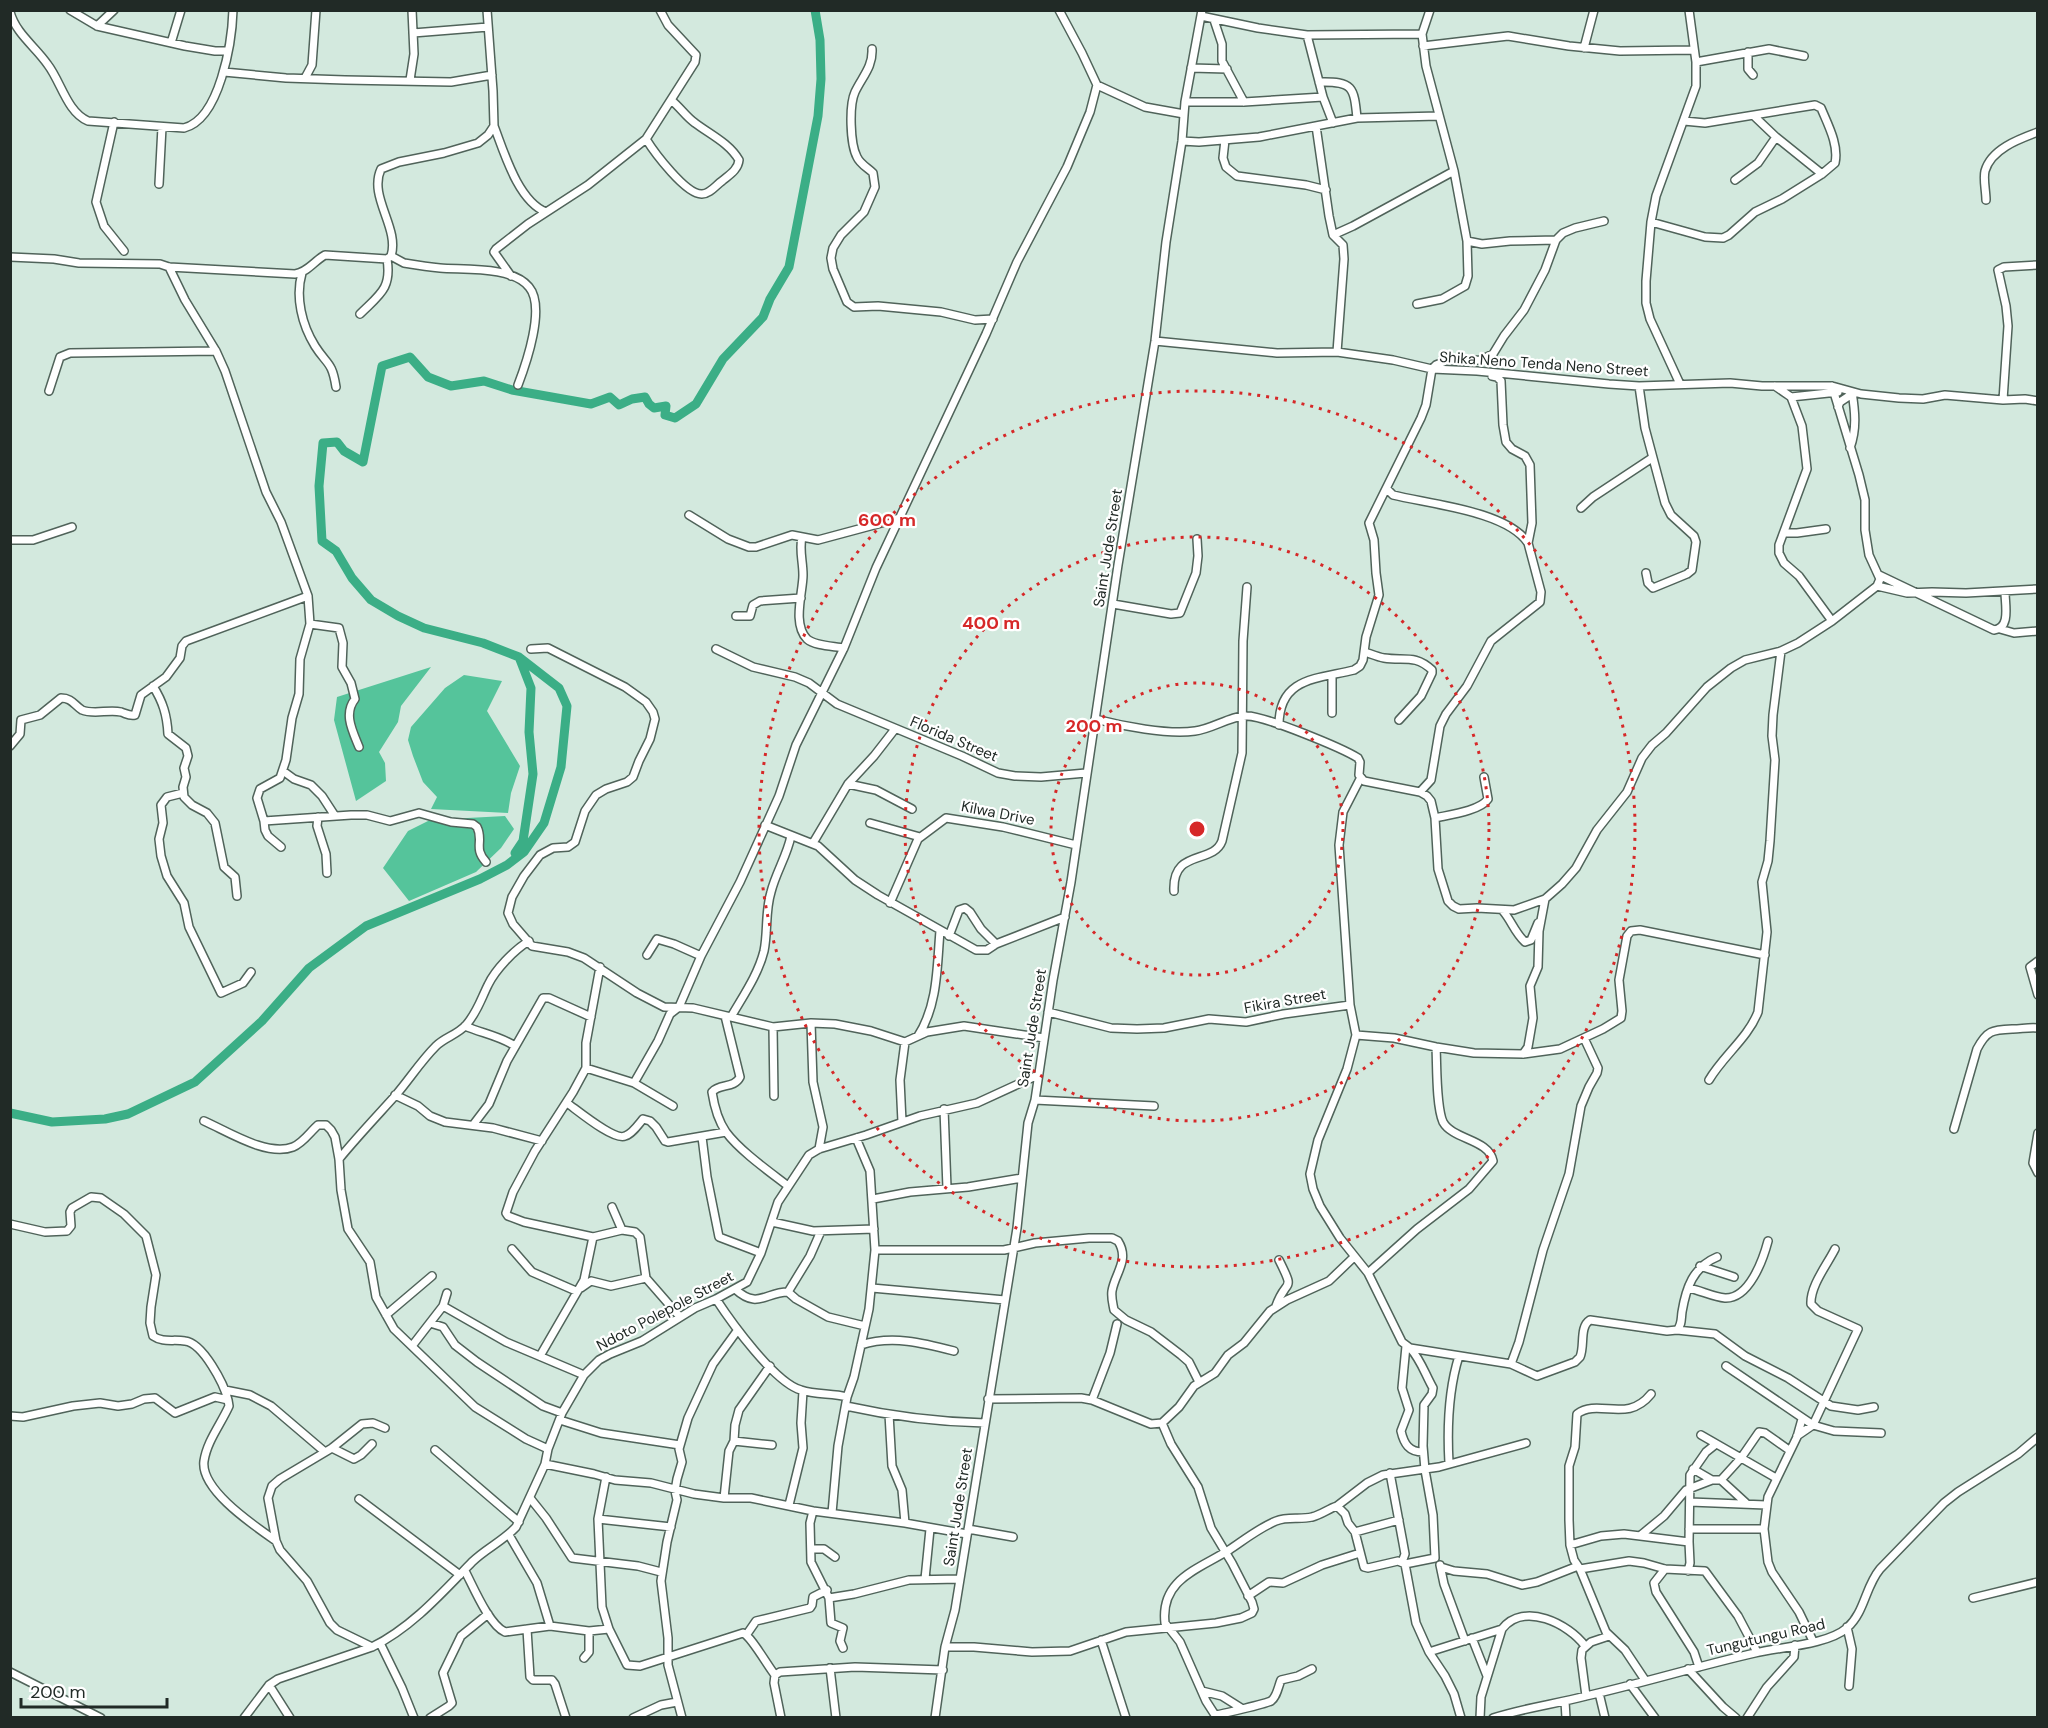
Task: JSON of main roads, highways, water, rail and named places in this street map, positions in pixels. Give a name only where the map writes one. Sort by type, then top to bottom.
[{"type":"waterway","points":[[10,1113],[52,1122],[105,1119],[128,1114],[195,1082],[262,1021],[309,968],[366,926],[480,879],[507,865],[524,852],[544,823],[561,767],[567,706],[559,688],[519,657],[483,643],[424,628],[371,600],[352,578],[336,551],[322,541],[319,486],[323,443],[337,442],[344,451],[363,462],[382,366],[410,357],[428,377],[451,386],[484,381],[512,390],[591,404],[610,397],[619,405],[632,399],[645,397],[654,408],[666,406],[665,415],[675,418],[696,404],[723,359],[763,317],[770,299],[789,267],[818,116],[821,79],[820,40],[815,10]]},
{"type":"waterway","points":[[515,853],[523,841],[533,774],[529,732],[531,688],[519,657]]}]
